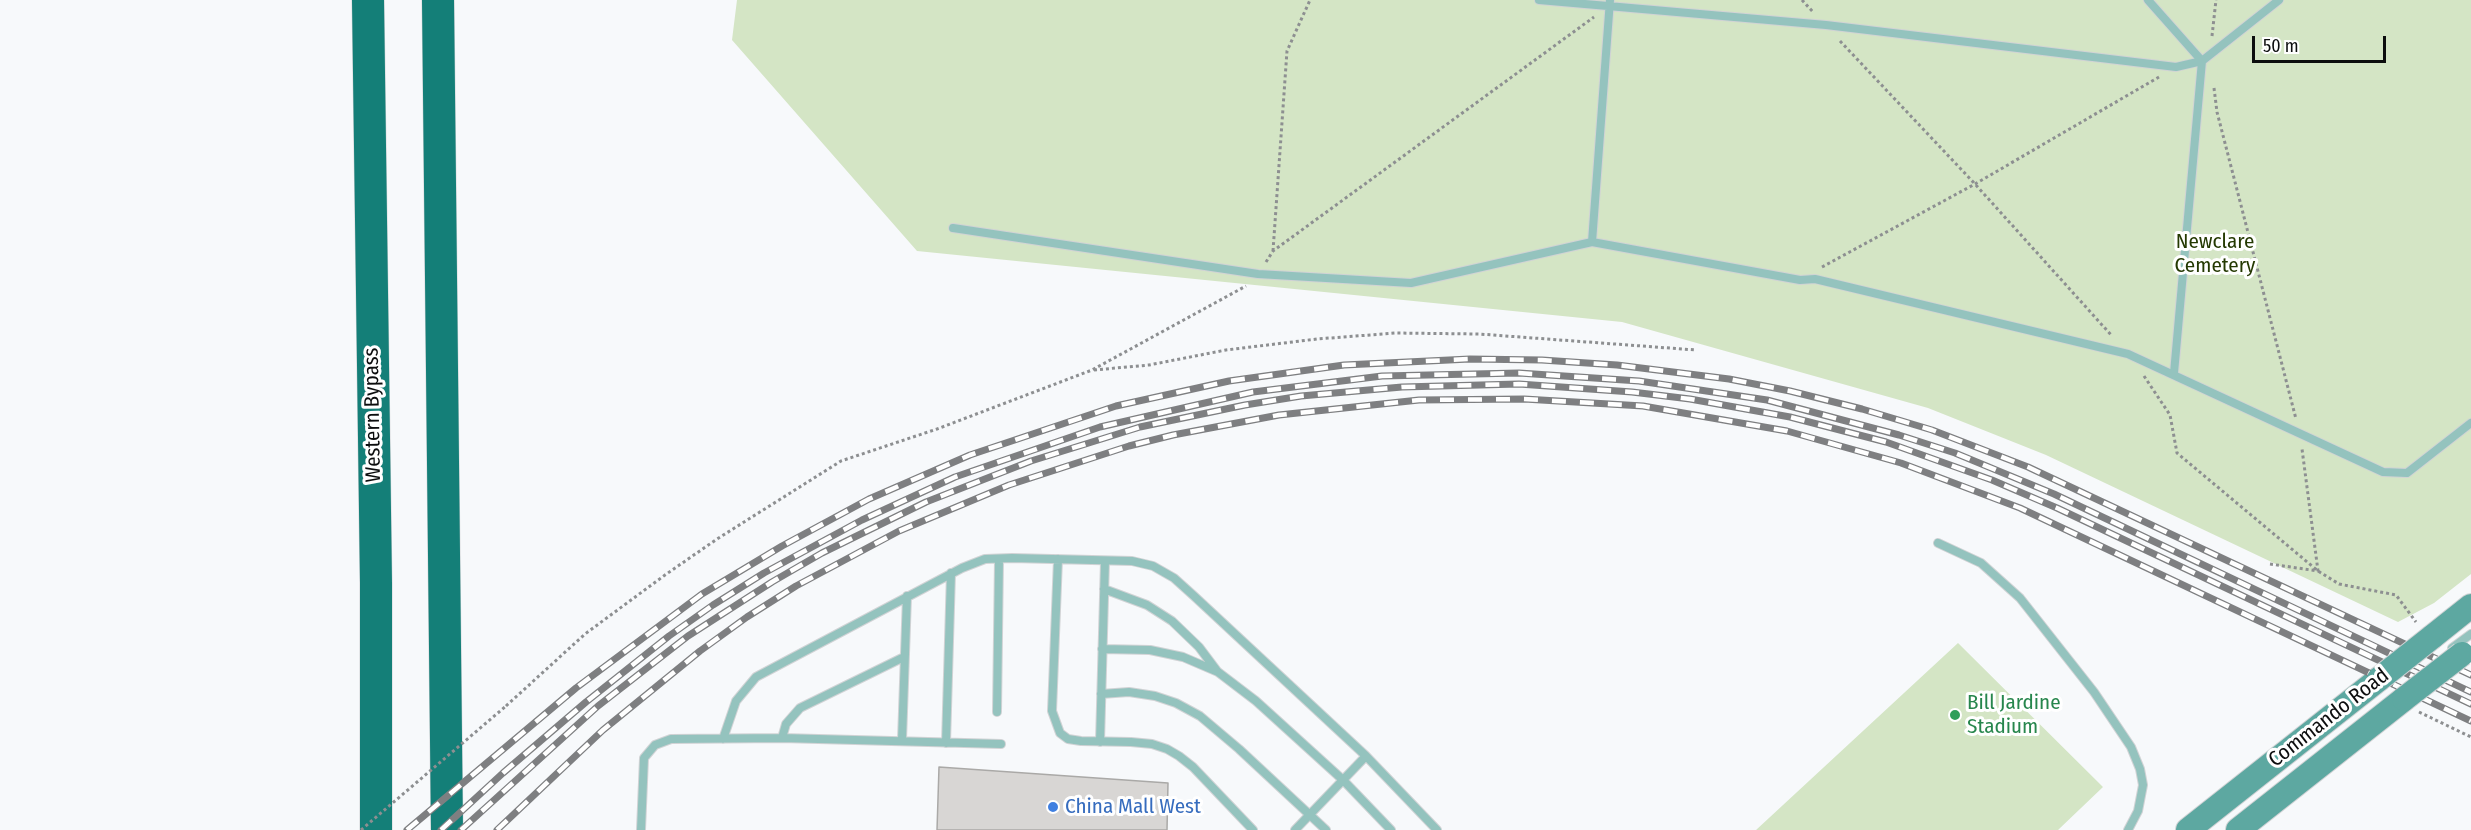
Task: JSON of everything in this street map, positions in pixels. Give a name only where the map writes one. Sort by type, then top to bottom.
[{"type":"highway","name":"Western Bypass","points":[[368,0],[376,583],[376,830]]},
{"type":"highway","points":[[438,0],[447,830]]},
{"type":"main road","name":"Commando Road","points":[[2235,827],[2394,693],[2450,641],[2471,606]]},
{"type":"main road","name":"Commando Road","points":[[2188,830],[2394,693],[2450,641]]},
{"type":"lane","points":[[1539,0],[1610,3],[1826,25],[2176,67],[2202,61],[2279,0]]},
{"type":"lane","points":[[2148,0],[2202,61],[2174,374]]},
{"type":"lane","points":[[1592,242],[1610,3]]},
{"type":"lane","points":[[953,228],[1257,274],[1411,283],[1592,242],[1800,280],[1815,279],[2128,354],[2373,468],[2395,474],[2407,473],[2471,423]]},
{"type":"lane","points":[[1938,543],[1981,562],[2020,598],[2094,692],[2131,747],[2140,769],[2143,785],[2138,811],[2128,830]]},
{"type":"lane","points":[[997,712],[999,559]]},
{"type":"lane","points":[[723,738],[736,701],[756,677],[951,573],[985,560],[999,559],[1132,561],[1153,566],[1174,578],[1366,756],[1437,830]]},
{"type":"lane","points":[[1058,560],[1052,711],[1060,733],[1068,739],[1152,744],[1179,756],[1253,830]]},
{"type":"lane","points":[[1100,742],[1105,561]]},
{"type":"lane","points":[[946,743],[951,573]]},
{"type":"lane","points":[[1104,589],[1147,605],[1172,621],[1199,647],[1218,672]]},
{"type":"lane","points":[[902,740],[907,596]]},
{"type":"lane","points":[[1102,649],[1150,650],[1183,657],[1218,672],[1256,701],[1343,780],[1391,830]]},
{"type":"lane","points":[[782,738],[786,724],[800,708],[904,657]]},
{"type":"lane","points":[[1101,694],[1129,692],[1155,696],[1176,703],[1200,716],[1326,830]]},
{"type":"lane","points":[[641,830],[642,767],[648,752],[655,745],[671,739],[782,738],[1001,744]]},
{"type":"lane","points":[[1295,830],[1366,756]]},
{"type":"lane","points":[[2203,830],[2267,780]]},
{"type":"path","points":[[1273,251],[1287,51],[1310,0]]},
{"type":"path","points":[[1802,0],[1975,184],[2128,354],[2170,415],[2177,453],[2318,571],[2339,584],[2396,595],[2450,641]]},
{"type":"path","points":[[2216,0],[2210,54],[2217,112],[2299,432],[2318,571]]},
{"type":"path","points":[[361,830],[506,706],[585,634],[665,574],[717,539],[841,461],[937,429],[1092,370],[1244,288],[1273,251],[1610,3]]},
{"type":"path","points":[[1800,280],[1975,184],[2176,67]]},
{"type":"path","points":[[1092,370],[1149,365],[1226,350],[1396,333],[1479,334],[1696,350]]},
{"type":"path","points":[[2270,564],[2318,571]]},
{"type":"path","points":[[2394,693],[2471,737]]},
{"type":"green space","name":"Newclare Cemetery","points":[[737,0],[2471,0],[2471,574],[2434,603],[2398,622],[2046,455],[1928,408],[1622,322],[917,251],[732,40]]},
{"type":"green space","name":"Bill Jardine Stadium","points":[[1958,643],[2103,787],[2058,830],[1756,830]]},
{"type":"building","name":"China Mall West","points":[[939,767],[1168,783],[1167,830],[937,830]]},
{"type":"railway","points":[[407,830],[576,688],[702,594],[782,546],[869,499],[970,455],[1116,406],[1229,381],[1344,365],[1470,359],[1542,360],[1617,365],[1729,379],[1862,409],[1932,430],[2028,467],[2471,675]]},
{"type":"railway","points":[[441,830],[586,702],[669,636],[764,573],[862,520],[955,477],[1100,427],[1253,392],[1382,376],[1519,373],[1639,381],[1767,400],[1899,435],[1955,453],[2054,494],[2471,692]]},
{"type":"railway","points":[[461,830],[598,706],[688,636],[822,553],[926,502],[1031,461],[1140,427],[1301,396],[1402,387],[1519,384],[1632,392],[1690,399],[1790,417],[1886,442],[1992,480],[2057,508],[2471,704]]},
{"type":"railway","points":[[497,830],[603,730],[700,651],[747,617],[796,586],[899,531],[1009,485],[1129,446],[1173,435],[1279,415],[1419,400],[1524,399],[1643,406],[1787,431],[1901,463],[2020,508],[2471,721]]},
{"type":"place","name":"Bill Jardine Stadium","points":[[1955,715]]},
{"type":"place","name":"China Mall West","points":[[1053,807]]}]
